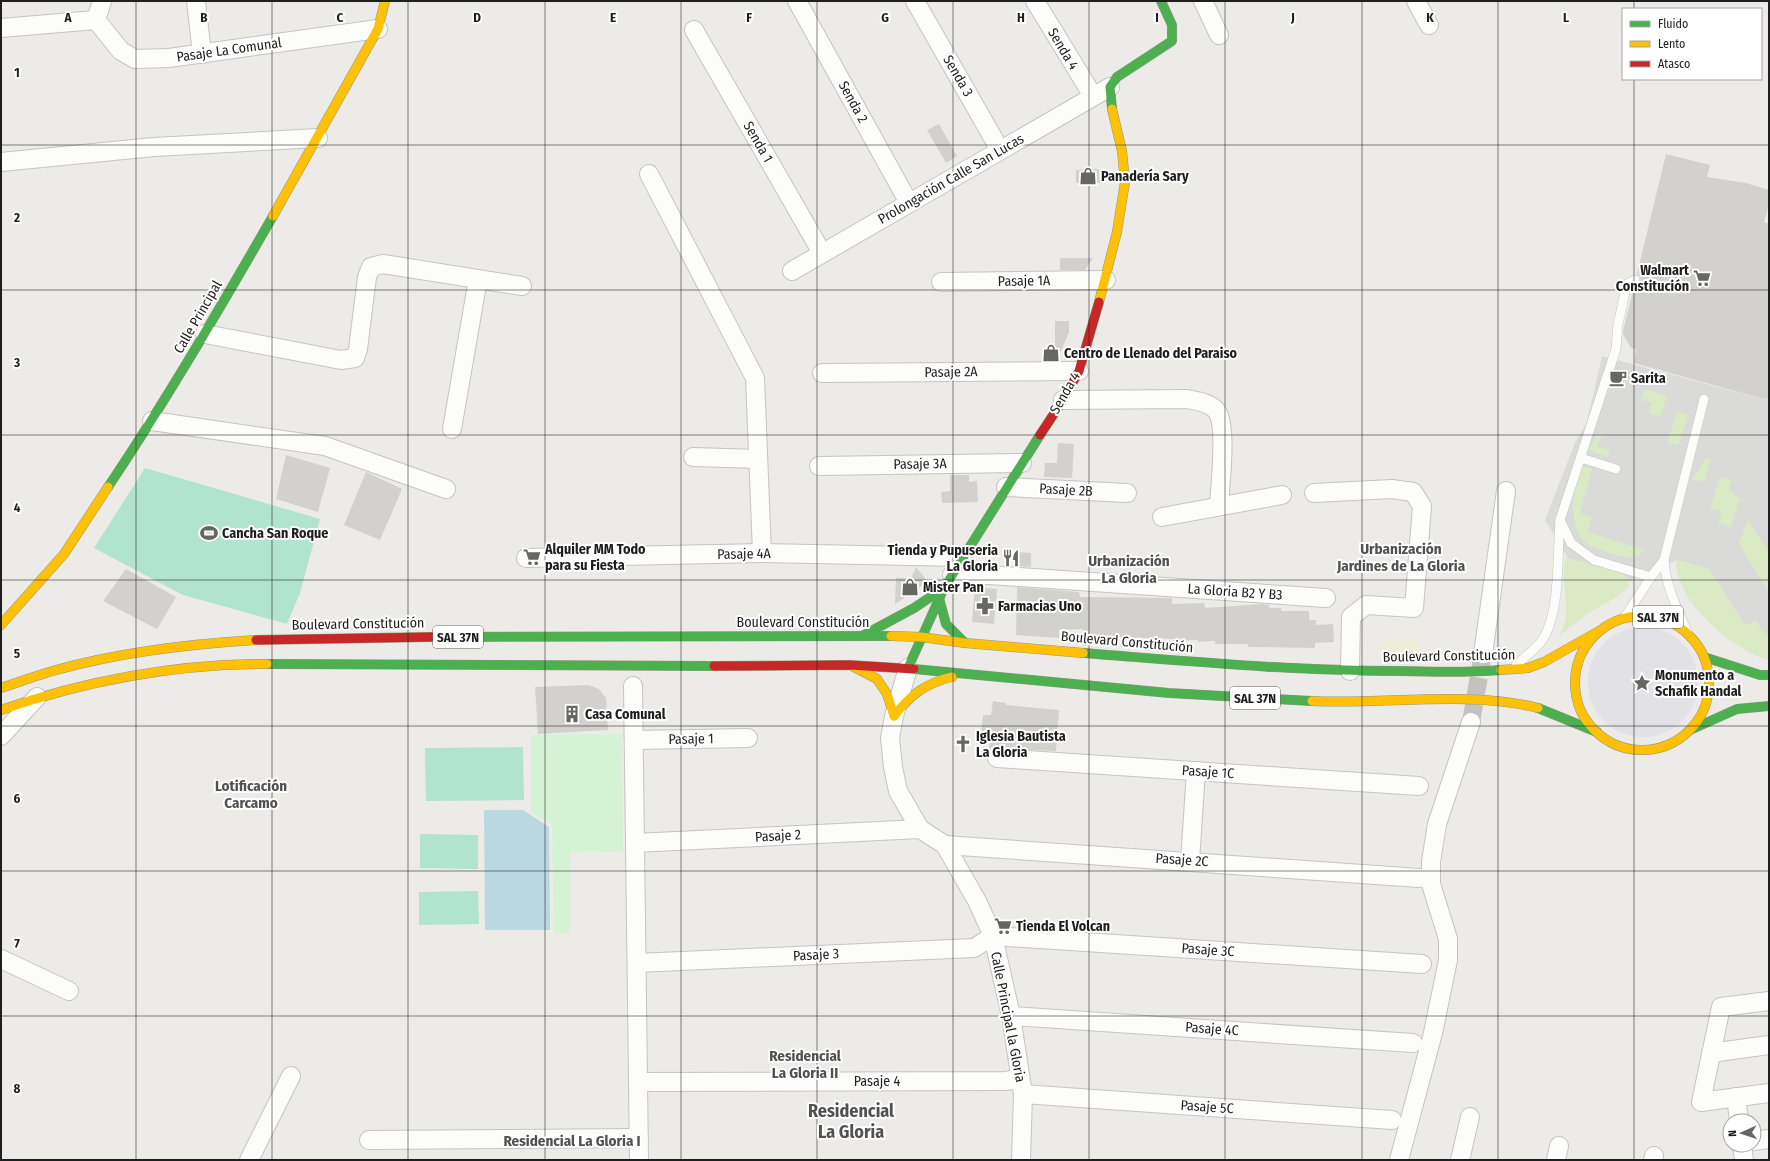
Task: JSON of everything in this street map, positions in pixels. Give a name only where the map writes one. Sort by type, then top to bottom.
[{"type":"main road","name":"Calle Principal","points":[[1,624],[64,554],[152,421],[205,334],[318,138],[378,29],[385,1]]},
{"type":"main road","points":[[1110,87],[1118,77],[1172,41],[1174,32],[1173,23],[1161,1]]},
{"type":"main road","name":"Senda 4","points":[[908,668],[939,598],[962,557],[1063,400],[1079,371],[1106,280],[1117,232],[1124,182],[1122,151],[1111,105],[1110,87]]},
{"type":"main road","points":[[863,636],[914,608],[948,582]]},
{"type":"main road","points":[[939,598],[941,614],[950,631],[965,643]]},
{"type":"main road","name":"SAL 37N","points":[[1597,732],[1583,714],[1578,700],[1575,685],[1576,670],[1581,655],[1589,642],[1599,631],[1611,623],[1625,618],[1642,615],[1659,617],[1675,624],[1688,634],[1704,657],[1709,680],[1708,696],[1703,711],[1689,731]]},
{"type":"main road","name":"Boulevard Constitución","points":[[1,688],[35,675],[88,660],[234,640],[346,637],[921,637],[965,643],[1248,666],[1350,671],[1478,672],[1528,668],[1544,662],[1599,631]]},
{"type":"main road","points":[[1704,657],[1760,675],[1769,675]]},
{"type":"main road","name":"SAL 37N","points":[[1,710],[89,683],[167,670],[224,664],[485,667],[850,664],[908,668],[964,675],[1169,694],[1315,701],[1483,700],[1518,703],[1541,709],[1597,732],[1609,741],[1622,747],[1644,750],[1658,748],[1672,743],[1689,731],[1732,709],[1769,706]]},
{"type":"main road","points":[[850,664],[877,679],[887,694],[894,716]]},
{"type":"main road","points":[[894,716],[907,698],[923,686],[934,680],[964,675]]},
{"type":"street","points":[[1,28],[96,20],[102,1]]},
{"type":"street","points":[[196,1],[202,54]]},
{"type":"street","name":"Senda 2","points":[[798,1],[909,203]]},
{"type":"street","name":"Senda 3","points":[[915,1],[1000,150]]},
{"type":"street","name":"Senda 4","points":[[1035,1],[1093,96]]},
{"type":"street","points":[[1203,1],[1219,35]]},
{"type":"street","points":[[1416,1],[1429,25]]},
{"type":"street","name":"Pasaje La Comunal","points":[[96,20],[121,51],[135,59],[169,58],[202,54],[378,29]]},
{"type":"street","name":"Senda 1","points":[[694,30],[822,253]]},
{"type":"street","name":"Prolongación Calle San Lucas","points":[[792,271],[1110,87]]},
{"type":"street","points":[[1,162],[154,147],[318,138]]},
{"type":"street","points":[[650,174],[755,378],[762,553]]},
{"type":"street","points":[[205,334],[341,360],[355,358],[358,349],[366,277],[371,267],[383,264],[522,286]]},
{"type":"street","points":[[452,429],[478,279]]},
{"type":"street","name":"Pasaje 1A","points":[[942,282],[1106,280]]},
{"type":"street","name":"Pasaje 2A","points":[[822,373],[1079,371]]},
{"type":"street","points":[[1063,400],[1187,399],[1204,402],[1216,410],[1221,422],[1222,436],[1219,505]]},
{"type":"street","points":[[152,421],[325,446],[446,489]]},
{"type":"street","points":[[693,457],[758,459]]},
{"type":"street","name":"Pasaje 3A","points":[[819,466],[1022,463]]},
{"type":"street","name":"Pasaje 2B","points":[[1006,487],[1127,493]]},
{"type":"street","points":[[1314,493],[1392,489],[1413,492],[1422,506],[1414,608],[1366,605],[1351,617],[1350,671]]},
{"type":"street","points":[[1483,654],[1506,490]]},
{"type":"street","points":[[1162,517],[1219,505],[1282,495]]},
{"type":"street","name":"Pasaje 4A","points":[[526,558],[762,553],[962,557]]},
{"type":"street","name":"La Gloria B2 Y B3","points":[[948,582],[989,576],[1326,598]]},
{"type":"street","name":"Calle Principal la Gloria","points":[[908,668],[894,716],[890,738],[893,766],[898,791],[920,829],[945,845],[977,901],[993,936],[1010,1016],[1021,1086],[1021,1160]]},
{"type":"street","points":[[633,686],[639,1160]]},
{"type":"street","points":[[1,736],[37,698]]},
{"type":"street","points":[[1399,1160],[1433,1033],[1448,960],[1448,938],[1431,884],[1437,824],[1471,722]]},
{"type":"street","name":"Pasaje 1","points":[[634,740],[748,738]]},
{"type":"street","name":"Pasaje 1C","points":[[997,758],[1420,786]]},
{"type":"street","points":[[1190,861],[1196,771]]},
{"type":"street","name":"Pasaje 2","points":[[635,843],[920,829]]},
{"type":"street","name":"Pasaje 2C","points":[[945,845],[1419,878]]},
{"type":"street","name":"Pasaje 3","points":[[637,963],[974,948],[993,936]]},
{"type":"street","name":"Pasaje 3C","points":[[993,936],[1422,964]]},
{"type":"street","points":[[1,959],[69,991]]},
{"type":"street","points":[[1767,998],[1721,1008],[1701,1102],[1769,1093]]},
{"type":"street","name":"Pasaje 4C","points":[[1010,1016],[1414,1043]]},
{"type":"street","points":[[1712,1053],[1769,1045]]},
{"type":"street","points":[[250,1160],[291,1076]]},
{"type":"street","name":"Pasaje 4","points":[[638,1082],[1005,1081],[1021,1086]]},
{"type":"street","name":"Pasaje 5C","points":[[1021,1086],[1392,1120]]},
{"type":"street","points":[[1736,1097],[1738,1113]]},
{"type":"street","points":[[1460,1160],[1470,1117]]},
{"type":"street","points":[[369,1140],[639,1138]]},
{"type":"lane","points":[[1512,669],[1541,641],[1550,624],[1556,590],[1560,520],[1616,349],[1618,324],[1627,284],[1635,280]]},
{"type":"lane","points":[[1688,634],[1670,592],[1665,576],[1664,560],[1704,399]]},
{"type":"lane","points":[[1581,458],[1616,469]]},
{"type":"lane","points":[[1560,520],[1571,543],[1594,560],[1651,577]]},
{"type":"lane","points":[[1625,618],[1651,577],[1664,560]]},
{"type":"shaded area","points":[[1602,356],[1759,398],[1769,399],[1769,636],[1761,630],[1756,621],[1745,625],[1709,569],[1677,560],[1630,581],[1620,573],[1568,558],[1545,520],[1575,443],[1587,422]]},
{"type":"shaded area","points":[[1643,627],[1664,631],[1674,636],[1682,643],[1689,651],[1694,661],[1698,682],[1694,703],[1689,713],[1682,721],[1674,728],[1664,733],[1643,737],[1622,733],[1612,728],[1604,721],[1597,713],[1592,703],[1588,682],[1592,661],[1597,651],[1604,643],[1612,636],[1622,631]]},
{"type":"green space","points":[[1648,390],[1667,396],[1660,417],[1648,413],[1652,403],[1641,399],[1644,391]]},
{"type":"green space","points":[[1677,411],[1688,415],[1679,445],[1667,443]]},
{"type":"green space","points":[[1597,434],[1602,436],[1597,447],[1610,450],[1608,456],[1595,453],[1589,449],[1588,446],[1593,443]]},
{"type":"green space","points":[[1706,458],[1711,459],[1704,482],[1692,479]]},
{"type":"green space","points":[[1580,465],[1592,469],[1580,513],[1592,517],[1588,532],[1645,550],[1637,557],[1615,555],[1596,549],[1582,539],[1577,530],[1573,508],[1573,497]]},
{"type":"green space","name":"Cancha San Roque","points":[[145,468],[320,519],[300,593],[287,624],[183,595],[94,548]]},
{"type":"green space","points":[[1720,477],[1731,480],[1729,491],[1734,493],[1734,496],[1740,498],[1731,527],[1718,523],[1722,511],[1710,508]]},
{"type":"green space","points":[[1748,520],[1769,553],[1769,593],[1739,544]]},
{"type":"green space","points":[[1568,558],[1620,573],[1628,578],[1629,586],[1618,596],[1587,614],[1559,636],[1564,626],[1566,617],[1564,570],[1565,560]]},
{"type":"green space","points":[[1677,560],[1709,569],[1745,625],[1756,621],[1761,630],[1769,636],[1769,660],[1742,648],[1714,627],[1701,614],[1683,587],[1676,567]]},
{"type":"green space","points":[[1420,639],[1420,654],[1380,655],[1380,640]]},
{"type":"green space","points":[[622,734],[623,851],[570,852],[570,933],[554,933],[552,824],[531,813],[531,735]]},
{"type":"green space","points":[[523,747],[524,800],[426,801],[425,748]]},
{"type":"green space","points":[[420,834],[478,835],[478,869],[420,868]]},
{"type":"green space","points":[[478,891],[479,924],[419,925],[419,892]]},
{"type":"water","points":[[484,810],[523,810],[549,827],[550,930],[485,930]]},
{"type":"building","points":[[939,124],[957,156],[946,163],[927,130]]},
{"type":"building","name":"Walmart Constitución","points":[[1666,154],[1710,165],[1707,177],[1746,183],[1769,190],[1769,204],[1764,222],[1769,224],[1769,399],[1760,398],[1634,363],[1636,349],[1631,348],[1623,334],[1624,327],[1634,287],[1641,281],[1637,274]]},
{"type":"building","name":"Panadería Sary","points":[[1099,169],[1100,183],[1076,183],[1076,170]]},
{"type":"building","points":[[1060,258],[1093,258],[1085,270],[1060,270]]},
{"type":"building","points":[[1055,321],[1069,321],[1069,332],[1057,361],[1042,361],[1042,348],[1055,348]]},
{"type":"building","name":"Sarita","points":[[1616,368],[1627,371],[1622,388],[1610,385]]},
{"type":"building","points":[[1058,443],[1074,444],[1072,478],[1044,477],[1045,463],[1057,463]]},
{"type":"building","points":[[286,455],[330,468],[318,512],[276,499]]},
{"type":"building","points":[[366,472],[402,489],[380,540],[344,525]]},
{"type":"building","points":[[950,475],[969,475],[969,482],[977,481],[978,502],[942,503],[941,492],[950,491]]},
{"type":"building","points":[[1017,552],[1031,553],[1031,567],[1017,566]]},
{"type":"building","name":"Mister Pan","points":[[916,567],[928,582],[895,604],[896,578],[911,578]]},
{"type":"building","points":[[126,569],[176,597],[157,629],[103,601]]},
{"type":"building","name":"Farmacias Uno","points":[[975,587],[997,589],[994,624],[972,622]]},
{"type":"building","points":[[1017,587],[1079,592],[1080,597],[1172,598],[1172,604],[1204,603],[1205,608],[1262,604],[1269,605],[1269,608],[1281,608],[1281,611],[1309,611],[1309,620],[1316,620],[1316,625],[1333,624],[1334,642],[1315,643],[1315,648],[1248,647],[1248,644],[1215,644],[1215,641],[1198,642],[1198,640],[1176,641],[1175,639],[1083,636],[1083,629],[1059,630],[1059,638],[1016,635]]},
{"type":"building","name":"Casa Comunal","points":[[588,685],[599,689],[606,698],[608,730],[538,734],[535,687]]},
{"type":"building","points":[[993,701],[1006,703],[1006,705],[1059,710],[1056,751],[989,748],[990,736],[981,735],[983,715],[991,715]]},
{"type":"tunnel","points":[[1471,722],[1482,659]]},
{"type":"traffic: fast","points":[[1112,109],[1110,87],[1117,77],[1172,41],[1172,25],[1161,1]]},
{"type":"traffic: fast","points":[[108,487],[172,387],[273,216]]},
{"type":"traffic: fast","points":[[908,668],[944,588],[1040,435]]},
{"type":"traffic: fast","points":[[864,635],[914,608],[944,588]]},
{"type":"traffic: fast","points":[[939,598],[946,624],[965,643]]},
{"type":"traffic: fast","points":[[431,637],[891,636]]},
{"type":"traffic: fast","points":[[1083,653],[1240,665],[1359,671],[1475,672],[1501,670]]},
{"type":"traffic: fast","points":[[1704,657],[1760,675],[1769,675]]},
{"type":"traffic: fast","points":[[267,664],[714,666]]},
{"type":"traffic: fast","points":[[914,669],[1169,693],[1312,701]]},
{"type":"traffic: fast","points":[[1690,730],[1737,709],[1769,706]]},
{"type":"traffic: fast","points":[[1538,708],[1597,732]]},
{"type":"traffic: slow","points":[[273,216],[378,29],[385,1]]},
{"type":"traffic: slow","points":[[1099,302],[1117,232],[1125,182],[1122,151],[1112,109]]},
{"type":"traffic: slow","points":[[1,625],[64,554],[108,487]]},
{"type":"traffic: slow","points":[[1649,616],[1674,624],[1685,631],[1694,640],[1704,657],[1708,670],[1709,683],[1708,696],[1704,709],[1694,726],[1685,735],[1668,745],[1655,749],[1635,750],[1610,742],[1599,735],[1590,726],[1580,709],[1576,696],[1575,676],[1583,651],[1590,640],[1599,631],[1616,621],[1629,617],[1649,616]]},
{"type":"traffic: slow","points":[[1501,670],[1528,668],[1544,662],[1599,631]]},
{"type":"traffic: slow","points":[[891,636],[921,637],[965,643],[1083,653]]},
{"type":"traffic: slow","points":[[1,688],[35,676],[105,658],[180,647],[256,640]]},
{"type":"traffic: slow","points":[[1,710],[66,690],[132,676],[199,667],[267,664]]},
{"type":"traffic: slow","points":[[854,667],[877,679],[887,694],[894,716]]},
{"type":"traffic: slow","points":[[894,716],[906,702],[926,686],[952,677]]},
{"type":"traffic: slow","points":[[1312,701],[1340,702],[1455,699],[1511,703],[1538,708]]},
{"type":"traffic: jam","points":[[1040,435],[1063,400],[1079,371],[1099,302]]},
{"type":"traffic: jam","points":[[256,640],[431,637]]},
{"type":"traffic: jam","points":[[714,666],[850,665],[914,669]]},
{"type":"place","name":"Panadería Sary","points":[[1088,176]]},
{"type":"place","name":"Walmart Constitución","points":[[1702,278]]},
{"type":"place","name":"Centro de Llenado del Paraiso","points":[[1051,353]]},
{"type":"place","name":"Sarita","points":[[1618,378]]},
{"type":"place","name":"Cancha San Roque","points":[[209,533]]},
{"type":"place","name":"Alquiler MM Todo para su Fiesta","points":[[532,557]]},
{"type":"place","name":"Tienda y Pupuseria La Gloria","points":[[1011,558]]},
{"type":"place","name":"Mister Pan","points":[[910,587]]},
{"type":"place","name":"Farmacias Uno","points":[[985,606]]},
{"type":"place","name":"Monumento a Schafik Handal","points":[[1642,683]]},
{"type":"place","name":"Casa Comunal","points":[[572,714]]},
{"type":"place","name":"Iglesia Bautista La Gloria","points":[[963,744]]},
{"type":"place","name":"Tienda El Volcan","points":[[1003,926]]},
{"type":"district","name":"Urbanización Jardines de La Gloria","points":[[1401,558]]},
{"type":"district","name":"Urbanización La Gloria","points":[[1129,570]]},
{"type":"district","name":"Lotificación Carcamo","points":[[251,794]]},
{"type":"district","name":"Residencial La Gloria II","points":[[805,1064]]},
{"type":"district","name":"Residencial La Gloria","points":[[851,1121]]},
{"type":"district","name":"Residencial La Gloria I","points":[[572,1141]]}]
